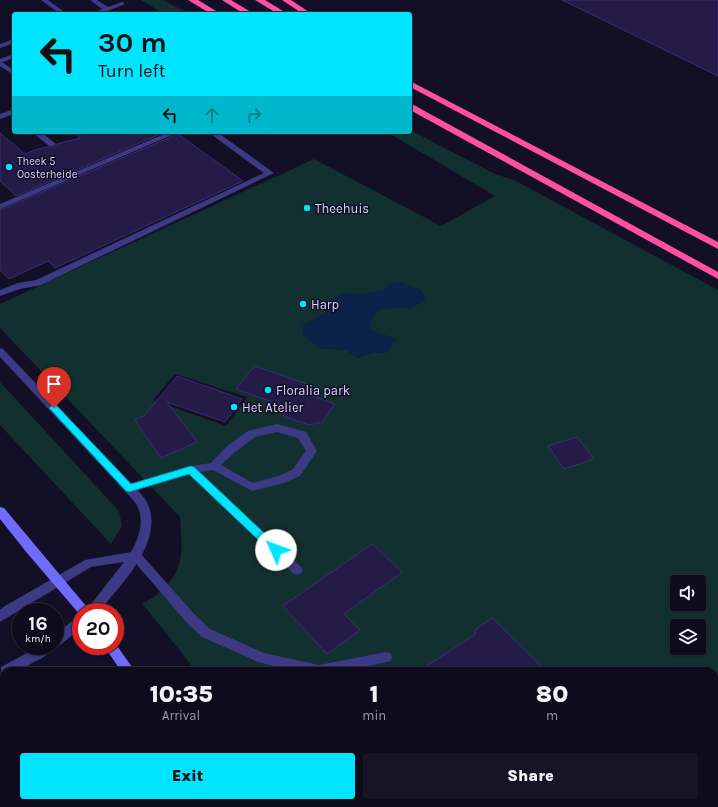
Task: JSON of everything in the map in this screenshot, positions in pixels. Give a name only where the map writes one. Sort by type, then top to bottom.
[{"type":"highway","points":[[192,0],[213,12]]},
{"type":"highway","points":[[226,0],[247,12]]},
{"type":"highway","points":[[259,0],[280,12]]},
{"type":"highway","points":[[286,0],[305,12]]},
{"type":"highway","points":[[412,85],[718,246]]},
{"type":"highway","points":[[412,107],[718,276]]},
{"type":"main road","points":[[0,511],[77,603]]},
{"type":"main road","points":[[116,655],[125,667]]},
{"type":"street","points":[[44,0],[61,12]]},
{"type":"street","points":[[93,0],[107,9]]},
{"type":"street","points":[[99,12],[122,4]]},
{"type":"street","points":[[0,46],[12,42]]},
{"type":"street","points":[[12,57],[0,62],[12,72]]},
{"type":"street","points":[[0,117],[12,113]]},
{"type":"street","points":[[39,134],[52,144]]},
{"type":"street","points":[[0,207],[170,134]]},
{"type":"street","points":[[0,293],[18,286],[38,283],[270,173],[215,134]]},
{"type":"street","points":[[0,351],[129,488],[144,508],[147,524],[136,556],[98,603]]},
{"type":"street","points":[[129,488],[191,470],[214,466],[230,450],[252,434],[277,428],[302,435],[312,451],[296,472],[280,480],[252,487],[214,466]]},
{"type":"street","points":[[191,470],[297,570]]},
{"type":"street","points":[[0,617],[89,563],[136,556]]},
{"type":"street","points":[[136,556],[192,620],[206,633],[262,658],[306,667]]},
{"type":"street","points":[[64,635],[72,628]]},
{"type":"street","points":[[13,667],[36,655]]},
{"type":"street","points":[[335,667],[386,657]]},
{"type":"green space","points":[[141,0],[163,0],[186,12],[161,12]]},
{"type":"green space","points":[[412,131],[493,173],[516,181],[718,290],[718,667],[193,667],[142,603],[158,594],[176,572],[182,547],[180,517],[0,328],[0,304],[314,159],[441,226],[495,196],[390,134],[412,134]],"holes":[[[355,294],[361,294],[370,322],[370,331],[396,339],[386,353],[371,353],[357,358],[347,350],[319,348],[317,318]],[[175,374],[247,397],[226,426],[153,400]]]},
{"type":"green space","points":[[0,382],[119,511],[122,526],[111,544],[0,425]]},
{"type":"water","points":[[401,282],[421,290],[426,300],[412,308],[379,309],[370,322],[370,330],[397,339],[386,353],[371,353],[357,358],[347,350],[319,348],[303,335],[303,325],[326,312],[330,303],[336,296],[343,293],[361,294],[384,290],[386,285]]},
{"type":"building","points":[[562,0],[718,0],[718,76]]},
{"type":"building","points":[[0,133],[25,154],[80,138],[75,134],[160,134],[16,196],[0,181]]},
{"type":"building","points":[[178,134],[243,181],[55,268],[48,261],[9,279],[0,270],[0,210]]},
{"type":"building","points":[[255,366],[318,388],[312,396],[335,404],[322,422],[309,425],[283,416],[289,408],[236,389]]},
{"type":"building","points":[[177,376],[242,399],[225,422],[167,402],[197,442],[161,458],[135,420],[145,415]]},
{"type":"building","points":[[577,437],[594,459],[564,469],[548,446]]},
{"type":"building","points":[[372,544],[402,572],[344,614],[360,630],[327,654],[283,606]]},
{"type":"building","points":[[492,618],[542,667],[425,667],[476,634],[474,631]]},
{"type":"place","name":"Theek 5 Oosterheide","points":[[9,167]]},
{"type":"place","name":"Theehuis","points":[[307,208]]},
{"type":"place","name":"Harp","points":[[303,304]]},
{"type":"place","name":"Floralia park","points":[[268,390]]},
{"type":"place","name":"Het Atelier","points":[[234,407]]},
{"type":"route","points":[[54,408],[129,488],[191,470],[276,550]]}]
